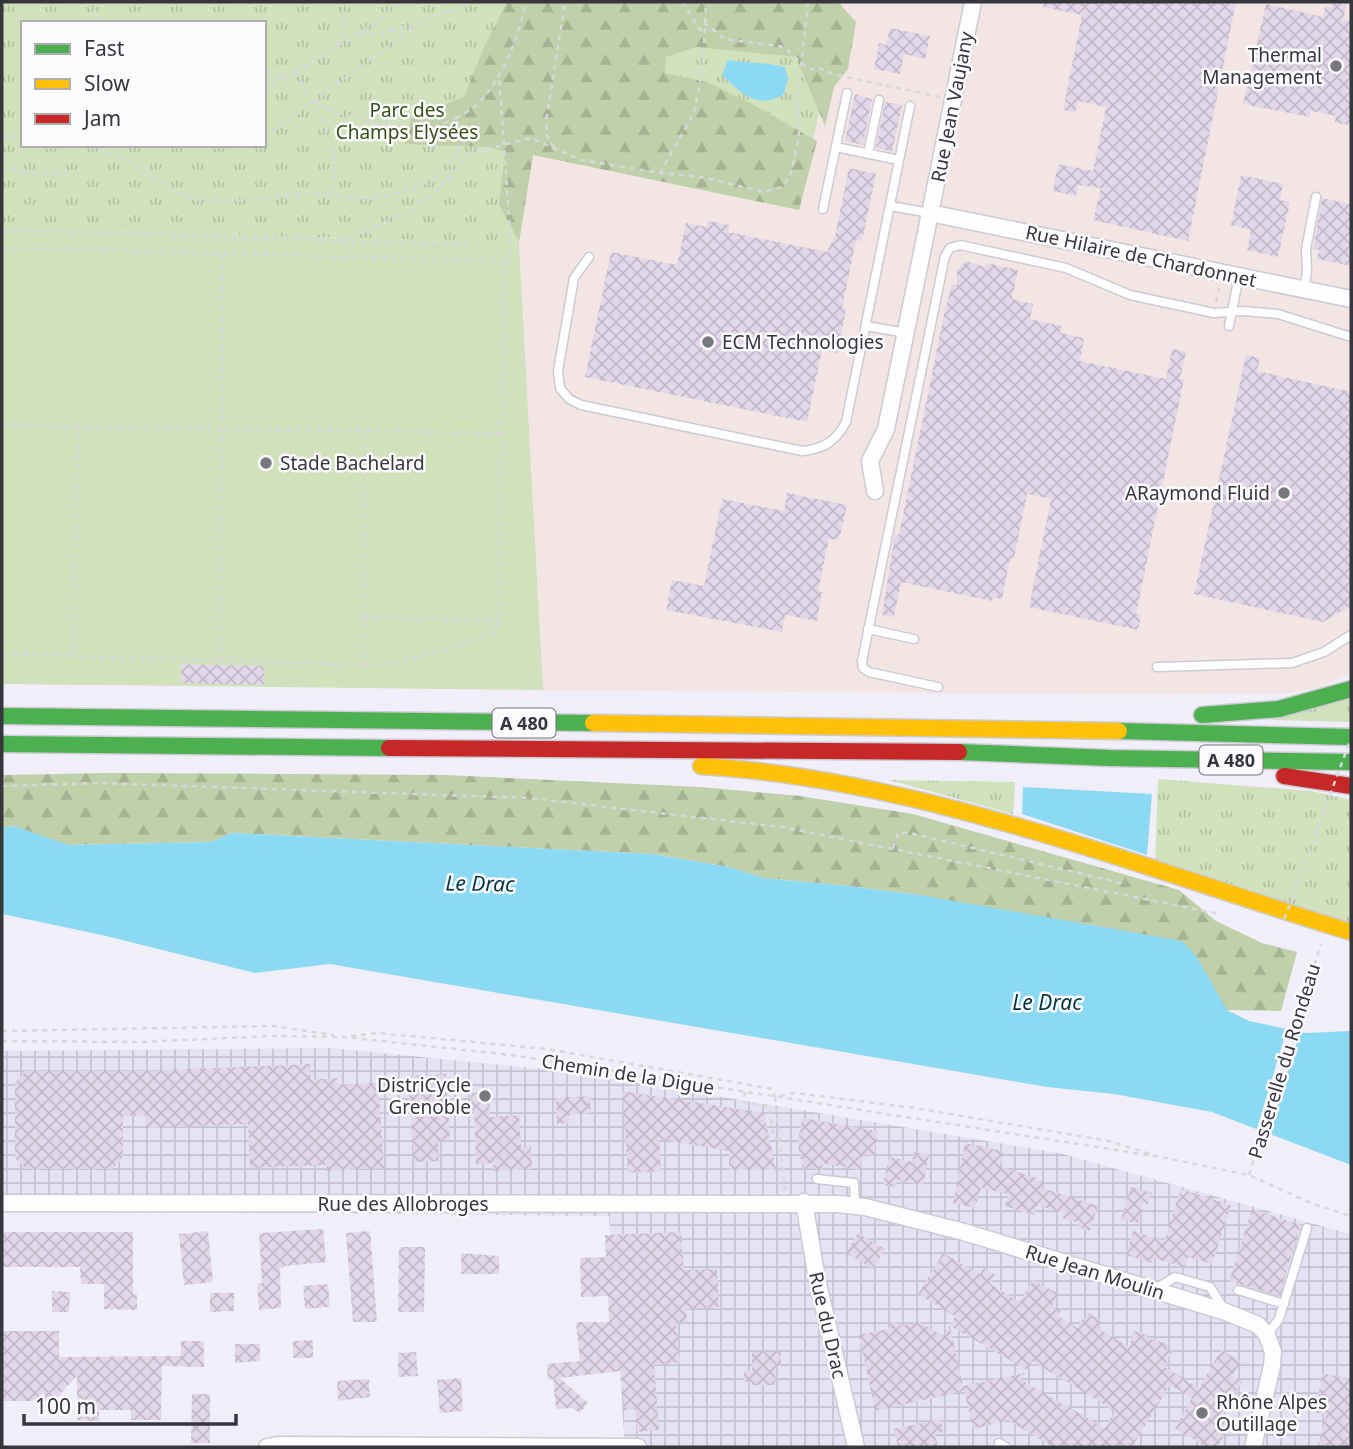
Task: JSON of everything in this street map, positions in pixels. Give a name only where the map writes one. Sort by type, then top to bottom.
[{"type":"highway","points":[[1046,729],[1085,718],[1232,714],[1279,709],[1351,689]]},
{"type":"highway","name":"A 480","points":[[2,716],[1046,729],[1351,737]]},
{"type":"highway","name":"A 480","points":[[2,744],[905,751],[1351,762]]},
{"type":"highway","points":[[440,749],[545,763],[705,766],[793,775],[843,784],[922,802],[1153,868],[1351,932]]},
{"type":"highway","points":[[1111,758],[1351,786]]},
{"type":"street","name":"Rue Jean Vaujany","points":[[876,491],[870,461],[886,429],[973,2]]},
{"type":"street","name":"Rue Hilaire de Chardonnet","points":[[930,213],[1351,299]]},
{"type":"street","name":"Rue des Allobroges","points":[[2,1203],[475,1205],[804,1202]]},
{"type":"street","name":"Rue Jean Moulin","points":[[804,1202],[855,1205],[964,1231],[1226,1312],[1258,1325],[1267,1335]]},
{"type":"street","name":"Rue du Drac","points":[[804,1202],[817,1279],[856,1447]]},
{"type":"street","points":[[1253,1447],[1272,1366],[1273,1352],[1267,1335]]},
{"type":"street","points":[[267,1447],[638,1447]]},
{"type":"lane","points":[[822,209],[847,93]]},
{"type":"lane","points":[[868,154],[878,100]]},
{"type":"lane","points":[[589,257],[573,278],[558,371],[560,388],[569,399],[581,405],[802,451],[818,450],[840,433],[846,422],[910,106]]},
{"type":"lane","points":[[836,147],[899,160]]},
{"type":"lane","points":[[1304,290],[1307,272],[1306,249],[1316,197]]},
{"type":"lane","points":[[890,206],[930,213]]},
{"type":"lane","points":[[938,687],[869,672],[863,668],[862,661],[945,256],[950,248],[960,245],[1066,268],[1130,295],[1214,313],[1232,311],[1278,314],[1351,337]]},
{"type":"lane","points":[[1229,326],[1240,276]]},
{"type":"lane","points":[[866,326],[906,333]]},
{"type":"lane","points":[[869,629],[914,639]]},
{"type":"lane","points":[[1157,667],[1292,663],[1324,652],[1351,635]]},
{"type":"lane","points":[[817,1180],[854,1183],[855,1205]]},
{"type":"lane","points":[[1267,1335],[1279,1319],[1307,1228]]},
{"type":"lane","points":[[1238,1290],[1284,1304]]},
{"type":"lane","points":[[1000,1447],[999,1443],[1006,1447]]},
{"type":"path","points":[[88,2],[101,21]]},
{"type":"path","points":[[338,45],[348,2]]},
{"type":"path","points":[[266,89],[358,34],[400,2]]},
{"type":"path","points":[[358,34],[380,33],[422,23],[473,2]]},
{"type":"path","points":[[313,100],[339,113],[408,128],[437,126],[456,118],[478,104],[499,75],[520,28],[526,2]]},
{"type":"path","points":[[554,146],[547,136],[546,121],[565,2]]},
{"type":"path","points":[[682,2],[704,36]]},
{"type":"path","points":[[660,173],[694,113],[703,66],[706,2]]},
{"type":"path","points":[[336,241],[400,217],[433,194],[471,153],[531,138],[582,160],[701,177],[764,192],[782,187],[790,176],[797,147],[800,125],[797,103],[808,2]]},
{"type":"path","points":[[266,137],[422,23]]},
{"type":"path","points":[[704,23],[725,39],[784,47],[809,70],[820,68],[832,74],[953,100]]},
{"type":"path","points":[[295,72],[325,122],[334,157],[335,181],[331,195]]},
{"type":"path","points":[[266,74],[281,76],[295,72]]},
{"type":"path","points":[[2,248],[502,261],[509,256],[511,245],[499,75]]},
{"type":"path","points":[[94,147],[128,160],[160,183],[189,197],[229,202],[309,193],[368,198],[397,193],[426,183],[445,168],[457,150],[456,118]]},
{"type":"path","points":[[2,138],[21,137]]},
{"type":"path","points":[[2,169],[54,174],[70,172]]},
{"type":"path","points":[[2,230],[467,245]]},
{"type":"path","points":[[219,661],[223,254]]},
{"type":"path","points":[[2,654],[363,665],[391,663],[448,649],[490,634],[500,620],[502,261]]},
{"type":"path","points":[[2,426],[501,433]]},
{"type":"path","points":[[72,656],[78,427]]},
{"type":"path","points":[[363,665],[364,431]]},
{"type":"path","points":[[364,618],[500,620]]},
{"type":"path","points":[[1284,919],[1351,737]]},
{"type":"path","points":[[2,786],[101,783],[528,798],[782,827],[1229,916]]},
{"type":"path","points":[[893,848],[898,833],[903,832],[1067,871]]},
{"type":"path","name":"Passerelle du Rondeau","points":[[1249,1175],[1320,946]]},
{"type":"path","points":[[2,1031],[273,1026],[344,1037],[378,1033],[547,1049],[773,1089],[786,1202]]},
{"type":"path","name":"Chemin de la Digue","points":[[2,1041],[140,1042],[273,1036],[344,1037],[512,1055],[1161,1157],[1249,1175],[1313,1204],[1351,1216]]},
{"type":"path","points":[[745,1092],[743,1102],[769,1106],[774,1139],[779,1139]]},
{"type":"path","points":[[775,1097],[795,1093],[915,1108],[1110,1141],[1161,1157]]},
{"type":"shaded area","points":[[842,2],[1351,2],[1351,673],[1323,686],[1289,693],[1170,695],[543,690],[519,243],[532,155],[799,210]]},
{"type":"shaded area","points":[[331,1048],[572,1072],[1059,1153],[1351,1234],[1351,1447],[625,1446],[609,1216],[2,1210],[2,1051]]},
{"type":"green space","name":"Parc des Champs Elysées","points":[[2,2],[842,2],[799,210],[533,155],[519,243],[2,228]]},
{"type":"green space","points":[[507,2],[838,2],[856,22],[848,69],[834,87],[825,126],[796,57],[696,47],[666,57],[665,73],[707,82],[817,141],[799,210],[533,155],[519,242],[499,204],[505,152],[489,147],[405,144],[411,118],[464,97],[484,47]]},
{"type":"green space","name":"Stade Bachelard","points":[[2,228],[519,243],[543,690],[2,684]]},
{"type":"green space","points":[[1351,695],[1351,722],[1271,720]]},
{"type":"green space","points":[[2,775],[445,775],[700,787],[800,796],[913,814],[1179,890],[1216,921],[1262,943],[1297,952],[1281,1011],[1227,1010],[1211,984],[926,896],[763,878],[729,867],[652,854],[233,833],[211,842],[67,845],[14,826],[2,828]]},
{"type":"green space","points":[[1158,779],[1311,791],[1351,800],[1351,925],[1155,865]]},
{"type":"green space","points":[[889,780],[1015,782],[1013,814]]},
{"type":"water","points":[[728,60],[785,67],[788,79],[784,94],[775,99],[758,100],[744,94],[722,75]]},
{"type":"water","points":[[1023,787],[1152,794],[1147,855],[1022,814]]},
{"type":"water","name":"Le Drac","points":[[14,826],[68,845],[211,842],[232,833],[652,854],[729,867],[763,878],[926,896],[1182,941],[1196,956],[1227,1010],[1249,1021],[1306,1033],[1351,1031],[1351,1165],[1212,1112],[1114,1094],[1047,1087],[330,964],[255,973],[102,935],[2,914],[2,828]]},
{"type":"pier","points":[[1288,1025],[1301,1028],[1268,1137],[1256,1132]]},
{"type":"building","points":[[1043,2],[1236,2],[1188,241],[1093,220],[1101,188],[1078,185],[1076,196],[1053,191],[1058,164],[1093,171],[1106,107],[1078,101],[1075,113],[1063,110],[1082,15],[1043,7]]},
{"type":"building","points":[[1333,2],[1347,2],[1343,20],[1351,21],[1351,126],[1335,122],[1336,116],[1311,111],[1310,117],[1243,104],[1266,4],[1323,17],[1325,6],[1331,8]]},
{"type":"building","points":[[890,28],[930,36],[925,59],[904,54],[900,74],[874,69],[879,43],[886,45]]},
{"type":"building","points":[[855,94],[872,99],[863,145],[845,141]]},
{"type":"building","points":[[885,102],[902,105],[892,152],[876,148]]},
{"type":"building","name":"ECM Technologies","points":[[849,168],[876,174],[862,241],[856,240],[842,308],[846,309],[838,353],[822,350],[807,422],[585,377],[611,252],[677,265],[686,223],[707,227],[708,221],[729,225],[728,232],[827,252],[835,236]]},
{"type":"building","points":[[1241,175],[1283,184],[1280,200],[1290,202],[1278,257],[1247,250],[1251,230],[1231,225]]},
{"type":"building","points":[[1322,198],[1351,204],[1351,266],[1317,259],[1319,250],[1313,249]]},
{"type":"building","points":[[966,261],[985,267],[986,263],[1018,270],[1012,299],[1033,304],[1030,319],[1062,326],[1060,333],[1084,338],[1080,361],[1166,379],[1172,349],[1186,352],[1180,379],[1184,379],[1136,614],[1141,615],[1138,630],[1029,607],[1051,499],[1027,494],[1014,559],[1010,559],[1002,599],[993,597],[992,601],[901,582],[894,617],[882,615],[895,534],[899,535],[945,310],[952,284],[957,285],[957,270]]},
{"type":"building","name":"ARaymond Fluid","points":[[1246,355],[1260,358],[1257,371],[1351,392],[1351,606],[1323,622],[1194,594]]},
{"type":"building","points":[[787,493],[847,505],[839,540],[829,539],[818,591],[822,592],[817,621],[785,615],[782,632],[666,610],[672,580],[704,586],[722,499],[784,511]]},
{"type":"building","points":[[181,664],[264,666],[264,685],[181,683]]},
{"type":"building","points":[[310,1064],[311,1080],[337,1078],[337,1085],[378,1083],[384,1168],[326,1171],[327,1165],[250,1168],[248,1124],[146,1128],[145,1115],[123,1116],[123,1157],[112,1169],[26,1169],[15,1158],[15,1083],[25,1071],[146,1071]]},
{"type":"building","points":[[446,1074],[450,1140],[438,1140],[439,1161],[414,1162],[408,1076]]},
{"type":"building","points":[[622,1091],[764,1113],[776,1170],[729,1170],[729,1151],[659,1139],[661,1171],[628,1173]]},
{"type":"building","points":[[489,1092],[490,1117],[519,1115],[521,1147],[531,1146],[532,1169],[494,1171],[493,1163],[476,1164],[471,1093]]},
{"type":"building","points":[[590,1096],[591,1113],[569,1115],[569,1123],[557,1124],[556,1098]]},
{"type":"building","points":[[802,1118],[878,1131],[874,1156],[863,1154],[860,1170],[823,1163],[822,1170],[802,1167],[803,1159],[800,1159],[798,1143]]},
{"type":"building","points":[[965,1143],[1003,1151],[1000,1167],[1037,1178],[1036,1180],[1044,1182],[1042,1188],[1098,1206],[1090,1231],[1078,1227],[1079,1223],[1063,1218],[1064,1213],[1037,1205],[1034,1215],[1005,1206],[1009,1194],[981,1188],[975,1208],[953,1203]]},
{"type":"building","points":[[914,1152],[929,1155],[923,1185],[897,1180],[896,1187],[883,1185],[889,1157],[912,1162]]},
{"type":"building","points":[[1131,1187],[1152,1193],[1148,1204],[1144,1203],[1138,1224],[1121,1219]]},
{"type":"building","points":[[1181,1189],[1231,1205],[1212,1264],[1188,1257],[1184,1267],[1153,1258],[1152,1263],[1126,1255],[1133,1231],[1164,1241]]},
{"type":"building","points":[[1252,1209],[1301,1225],[1279,1296],[1229,1281]]},
{"type":"building","points":[[323,1229],[326,1262],[280,1268],[281,1308],[259,1310],[257,1284],[262,1283],[259,1233]]},
{"type":"building","points":[[208,1231],[213,1282],[184,1285],[179,1234]]},
{"type":"building","points":[[370,1231],[377,1322],[353,1322],[346,1233]]},
{"type":"building","points":[[2,1232],[133,1232],[133,1294],[137,1294],[137,1310],[104,1309],[104,1284],[81,1284],[80,1267],[2,1267]]},
{"type":"building","points":[[681,1232],[684,1270],[717,1269],[719,1307],[686,1309],[687,1322],[676,1322],[680,1362],[654,1365],[659,1430],[637,1432],[635,1409],[624,1410],[621,1371],[560,1378],[588,1403],[580,1413],[572,1408],[556,1409],[553,1379],[548,1380],[547,1364],[580,1361],[576,1322],[609,1322],[608,1296],[581,1297],[580,1258],[606,1257],[605,1235]]},
{"type":"building","points":[[858,1233],[885,1249],[873,1269],[846,1253]]},
{"type":"building","points":[[399,1247],[425,1247],[424,1312],[398,1312]]},
{"type":"building","points":[[461,1253],[499,1256],[499,1274],[461,1274]]},
{"type":"building","points":[[943,1253],[980,1274],[984,1268],[995,1275],[990,1284],[1020,1302],[1033,1280],[1059,1294],[1052,1306],[1061,1311],[1058,1316],[1077,1328],[1088,1313],[1100,1320],[1098,1328],[1129,1347],[1134,1331],[1168,1344],[1167,1350],[1172,1351],[1165,1367],[1199,1388],[1221,1350],[1241,1362],[1232,1376],[1242,1382],[1223,1415],[1233,1421],[1217,1447],[1206,1447],[1175,1428],[1192,1398],[1170,1385],[1132,1447],[1053,1447],[1008,1420],[973,1429],[963,1386],[1025,1373],[1021,1380],[1105,1428],[1115,1411],[1032,1361],[1027,1370],[950,1326],[964,1391],[875,1411],[859,1335],[888,1329],[893,1321],[902,1326],[919,1322],[944,1336],[955,1316],[918,1294]]},
{"type":"building","points":[[328,1284],[330,1307],[305,1309],[303,1286]]},
{"type":"building","points":[[52,1291],[70,1292],[69,1312],[52,1312]]},
{"type":"building","points":[[210,1293],[234,1293],[234,1311],[210,1312]]},
{"type":"building","points":[[2,1331],[59,1331],[59,1357],[181,1356],[181,1341],[204,1341],[204,1367],[162,1366],[161,1420],[131,1420],[131,1410],[99,1410],[99,1421],[77,1420],[77,1376],[54,1401],[2,1401]]},
{"type":"building","points":[[313,1340],[313,1358],[293,1358],[293,1341]]},
{"type":"building","points":[[235,1344],[260,1344],[260,1361],[235,1363]]},
{"type":"building","points":[[416,1352],[418,1376],[398,1377],[398,1353]]},
{"type":"building","points":[[752,1352],[781,1352],[781,1365],[776,1365],[775,1385],[752,1385],[752,1382],[744,1382],[744,1371],[752,1371]]},
{"type":"building","points":[[1323,1373],[1351,1380],[1351,1447],[1318,1445],[1326,1415],[1314,1412]]},
{"type":"building","points":[[461,1378],[463,1411],[440,1413],[437,1380]]},
{"type":"building","points":[[369,1379],[370,1397],[338,1401],[337,1381]]},
{"type":"building","points":[[192,1394],[210,1394],[210,1443],[191,1443]]},
{"type":"building","points":[[941,1419],[943,1432],[935,1434],[938,1447],[898,1447],[894,1429]]},
{"type":"traffic: fast","points":[[1202,715],[1279,709],[1351,689]]},
{"type":"traffic: fast","points":[[2,716],[593,723]]},
{"type":"traffic: fast","points":[[1119,731],[1351,737]]},
{"type":"traffic: fast","points":[[2,744],[389,748]]},
{"type":"traffic: fast","points":[[959,752],[1111,758],[1351,762]]},
{"type":"traffic: slow","points":[[593,723],[1119,731]]},
{"type":"traffic: slow","points":[[701,766],[783,774],[866,788],[948,807],[1111,855],[1351,932]]},
{"type":"traffic: jam","points":[[389,748],[959,752]]},
{"type":"traffic: jam","points":[[1284,776],[1351,786]]},
{"type":"place","name":"Thermal Management","points":[[1336,66]]},
{"type":"place","name":"ECM Technologies","points":[[708,342]]},
{"type":"place","name":"Stade Bachelard","points":[[266,463]]},
{"type":"place","name":"ARaymond Fluid","points":[[1284,493]]},
{"type":"place","name":"DistriCycle Grenoble","points":[[485,1096]]},
{"type":"place","name":"Rhône Alpes Outillage","points":[[1202,1413]]}]
